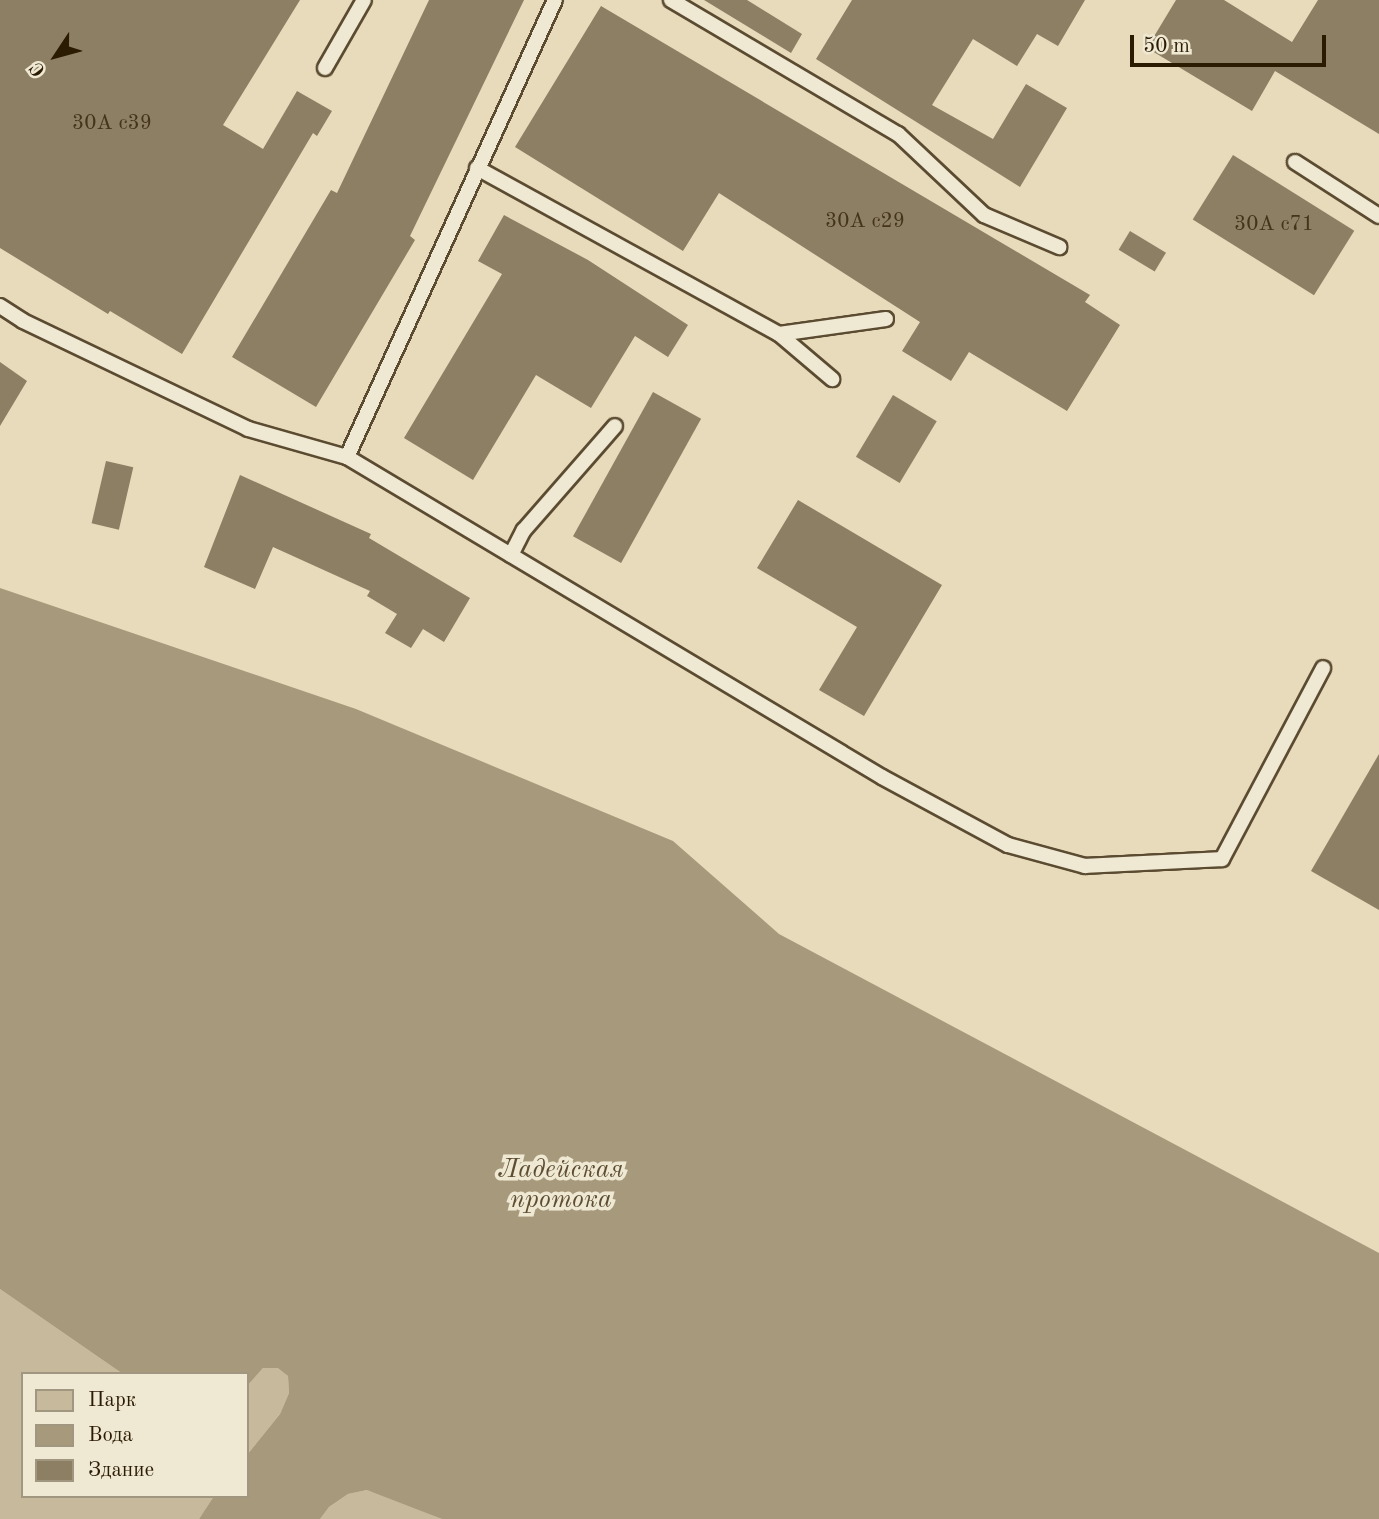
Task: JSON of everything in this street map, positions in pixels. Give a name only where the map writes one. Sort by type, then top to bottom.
[{"type":"lane","points":[[325,68],[365,0]]},
{"type":"lane","points":[[347,457],[555,0]]},
{"type":"lane","points":[[671,0],[898,134],[984,215],[1059,247]]},
{"type":"lane","points":[[1295,162],[1379,216]]},
{"type":"lane","points":[[477,168],[779,334],[832,379]]},
{"type":"lane","points":[[0,306],[23,321],[248,429],[347,457],[882,777],[1008,845],[1085,866],[1222,859],[1323,668]]},
{"type":"lane","points":[[779,334],[886,319]]},
{"type":"lane","points":[[511,555],[524,530],[615,426]]},
{"type":"green space","points":[[0,1289],[120,1372],[21,1372],[21,1498],[213,1498],[199,1519],[0,1519]]},
{"type":"green space","points":[[278,1367],[288,1376],[289,1393],[280,1414],[248,1454],[248,1385],[263,1368]]},
{"type":"green space","points":[[367,1490],[442,1519],[320,1519],[329,1507],[348,1494]]},
{"type":"water","name":"Ладейская протока","points":[[0,588],[356,709],[673,841],[779,934],[1379,1253],[1379,1519],[442,1519],[367,1490],[348,1494],[329,1507],[320,1519],[199,1519],[213,1498],[248,1498],[248,1454],[280,1414],[289,1393],[288,1376],[278,1368],[263,1368],[248,1385],[248,1372],[120,1372],[0,1289]]},
{"type":"building","points":[[0,0],[300,0],[223,125],[263,149],[297,91],[332,111],[317,136],[313,133],[182,354],[110,311],[108,314],[0,248]]},
{"type":"building","points":[[429,0],[524,0],[410,236],[415,240],[316,407],[232,357],[331,190],[337,193]]},
{"type":"building","points":[[704,0],[747,0],[802,34],[791,53]]},
{"type":"building","points":[[852,0],[1085,0],[1058,46],[1037,34],[1017,66],[973,39],[932,105],[993,139],[1026,84],[1067,108],[1020,187],[816,59]]},
{"type":"building","points":[[1176,0],[1224,0],[1292,42],[1318,0],[1379,0],[1379,134],[1275,71],[1252,111],[1147,48]]},
{"type":"building","points":[[601,6],[1090,295],[1085,302],[1120,325],[1067,411],[969,352],[951,381],[902,351],[920,322],[719,193],[683,251],[515,147]]},
{"type":"building","points":[[1233,155],[1354,231],[1314,295],[1193,219]]},
{"type":"building","points":[[504,215],[588,260],[688,325],[668,357],[635,336],[591,408],[536,375],[473,480],[404,438],[502,274],[478,261]]},
{"type":"building","points":[[1130,231],[1166,253],[1155,271],[1119,250]]},
{"type":"building","points":[[0,362],[27,381],[0,426]]},
{"type":"building","points":[[653,392],[701,419],[621,563],[573,536]]},
{"type":"building","points":[[893,395],[937,421],[900,483],[856,457]]},
{"type":"building","points":[[106,461],[133,467],[119,530],[92,523]]},
{"type":"building","points":[[240,475],[371,534],[369,538],[470,598],[444,642],[423,629],[411,648],[385,633],[397,614],[367,596],[370,591],[273,547],[255,589],[204,567]]},
{"type":"building","points":[[798,500],[942,585],[864,716],[819,690],[857,627],[757,568]]},
{"type":"building","points":[[1379,754],[1379,910],[1311,871]]}]
